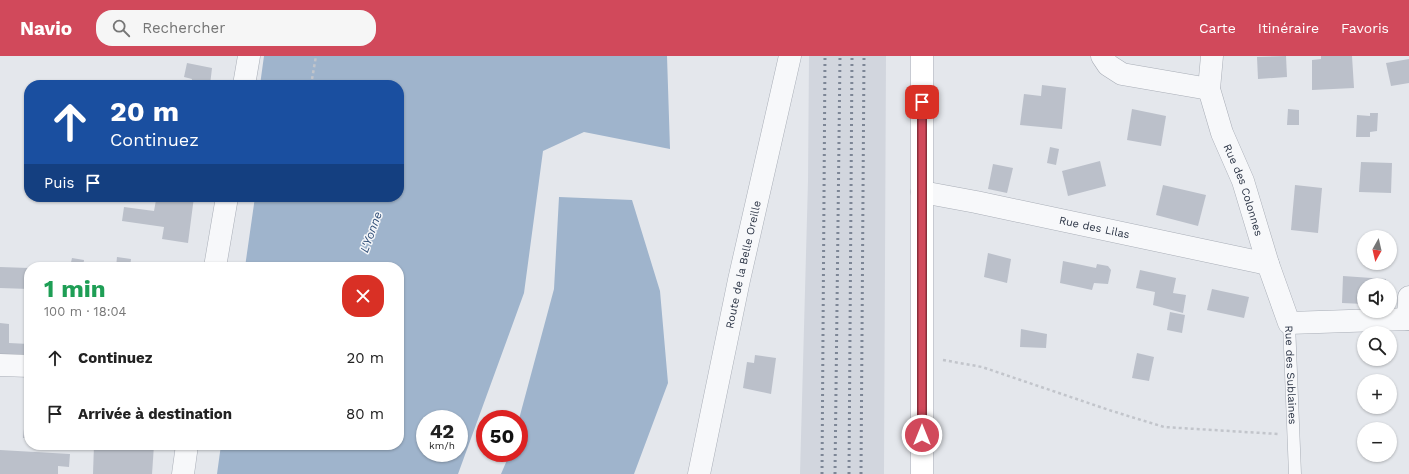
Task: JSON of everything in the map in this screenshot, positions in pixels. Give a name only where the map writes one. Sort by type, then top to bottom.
[{"type":"main road","points":[[922,56],[922,474]]},
{"type":"street","points":[[245,80],[249,56]]},
{"type":"street","name":"Route de la Belle Oreille","points":[[699,474],[739,280],[790,56]]},
{"type":"street","points":[[1102,56],[1108,66],[1122,74],[1209,89]]},
{"type":"street","name":"Rue des Colonnes","points":[[1212,56],[1209,89],[1222,133],[1243,181],[1268,264],[1288,323]]},
{"type":"street","name":"Rue des Lilas","points":[[922,192],[976,202],[1268,264]]},
{"type":"street","points":[[216,262],[226,202]]},
{"type":"street","name":"Rue des Sublaines","points":[[1288,323],[1408,319],[1409,297]]},
{"type":"street","points":[[0,365],[24,366]]},
{"type":"street","points":[[183,474],[186,450]]},
{"type":"lane","name":"Rue des Sublaines","points":[[1288,323],[1295,474]]},
{"type":"path","points":[[312,80],[316,56]]},
{"type":"path","points":[[921,356],[982,367],[1164,427],[1292,435]]},
{"type":"shaded area","points":[[809,56],[886,56],[884,474],[800,474],[808,181]]},
{"type":"water","name":"L'Yonne","points":[[264,56],[667,56],[670,149],[584,132],[543,151],[524,293],[481,410],[476,410],[476,425],[468,447],[468,410],[416,410],[416,462],[462,462],[458,474],[217,474],[220,450],[404,450],[404,262],[246,262],[254,202],[404,202],[404,80],[261,80]]},
{"type":"water","points":[[559,197],[632,200],[660,291],[668,383],[634,474],[501,474],[506,462],[528,462],[528,410],[521,410],[554,289]]},
{"type":"building","points":[[1286,56],[1287,77],[1258,79],[1257,57]]},
{"type":"building","points":[[1321,56],[1352,56],[1354,88],[1312,90],[1312,60],[1321,59]]},
{"type":"building","points":[[1409,59],[1409,83],[1391,86],[1386,63]]},
{"type":"building","points":[[187,63],[212,68],[211,80],[192,80],[184,77]]},
{"type":"building","points":[[1042,85],[1066,88],[1062,129],[1020,125],[1024,94],[1041,96]]},
{"type":"building","points":[[1132,109],[1166,116],[1161,146],[1127,140]]},
{"type":"building","points":[[1288,109],[1299,110],[1299,125],[1287,125]]},
{"type":"building","points":[[1370,113],[1378,113],[1377,131],[1370,132],[1370,137],[1356,137],[1357,115],[1370,116]]},
{"type":"building","points":[[1050,147],[1059,149],[1056,165],[1047,163]]},
{"type":"building","points":[[1100,161],[1106,186],[1068,196],[1062,171]]},
{"type":"building","points":[[1361,162],[1392,163],[1391,193],[1359,192]]},
{"type":"building","points":[[993,164],[1013,168],[1007,193],[988,189]]},
{"type":"building","points":[[1163,185],[1206,195],[1198,226],[1156,215]]},
{"type":"building","points":[[1295,185],[1322,188],[1318,233],[1291,230]]},
{"type":"building","points":[[156,202],[193,202],[188,243],[162,239],[164,227],[122,221],[124,207],[154,211]]},
{"type":"building","points":[[988,253],[1011,259],[1007,283],[984,277]]},
{"type":"building","points":[[117,257],[131,259],[131,262],[116,262]]},
{"type":"building","points":[[72,258],[84,260],[84,262],[71,262]]},
{"type":"building","points":[[1063,261],[1096,268],[1097,264],[1108,266],[1111,270],[1108,284],[1094,283],[1092,290],[1060,283]]},
{"type":"building","points":[[0,267],[24,268],[24,289],[0,288]]},
{"type":"building","points":[[1140,270],[1176,278],[1173,293],[1186,295],[1183,313],[1153,305],[1155,292],[1136,288]]},
{"type":"building","points":[[1343,276],[1372,278],[1357,278],[1357,304],[1342,303]]},
{"type":"building","points":[[1212,289],[1249,297],[1244,318],[1207,310]]},
{"type":"building","points":[[1170,312],[1185,315],[1182,333],[1167,330]]},
{"type":"building","points":[[0,323],[9,324],[9,343],[24,344],[24,363],[0,362]]},
{"type":"building","points":[[1021,329],[1047,334],[1046,348],[1020,347]]},
{"type":"building","points":[[1137,353],[1154,357],[1149,381],[1132,378]]},
{"type":"building","points":[[755,355],[776,358],[771,394],[743,388],[747,362],[754,363]]},
{"type":"building","points":[[0,450],[70,454],[69,467],[58,466],[58,474],[0,474]]},
{"type":"building","points":[[94,450],[154,450],[152,474],[93,474]]},
{"type":"railway","points":[[822,474],[825,56]]},
{"type":"railway","points":[[835,474],[840,56]]},
{"type":"railway","points":[[849,474],[852,56]]},
{"type":"railway","points":[[861,474],[864,56]]},
{"type":"route","points":[[922,102],[922,435]]}]
